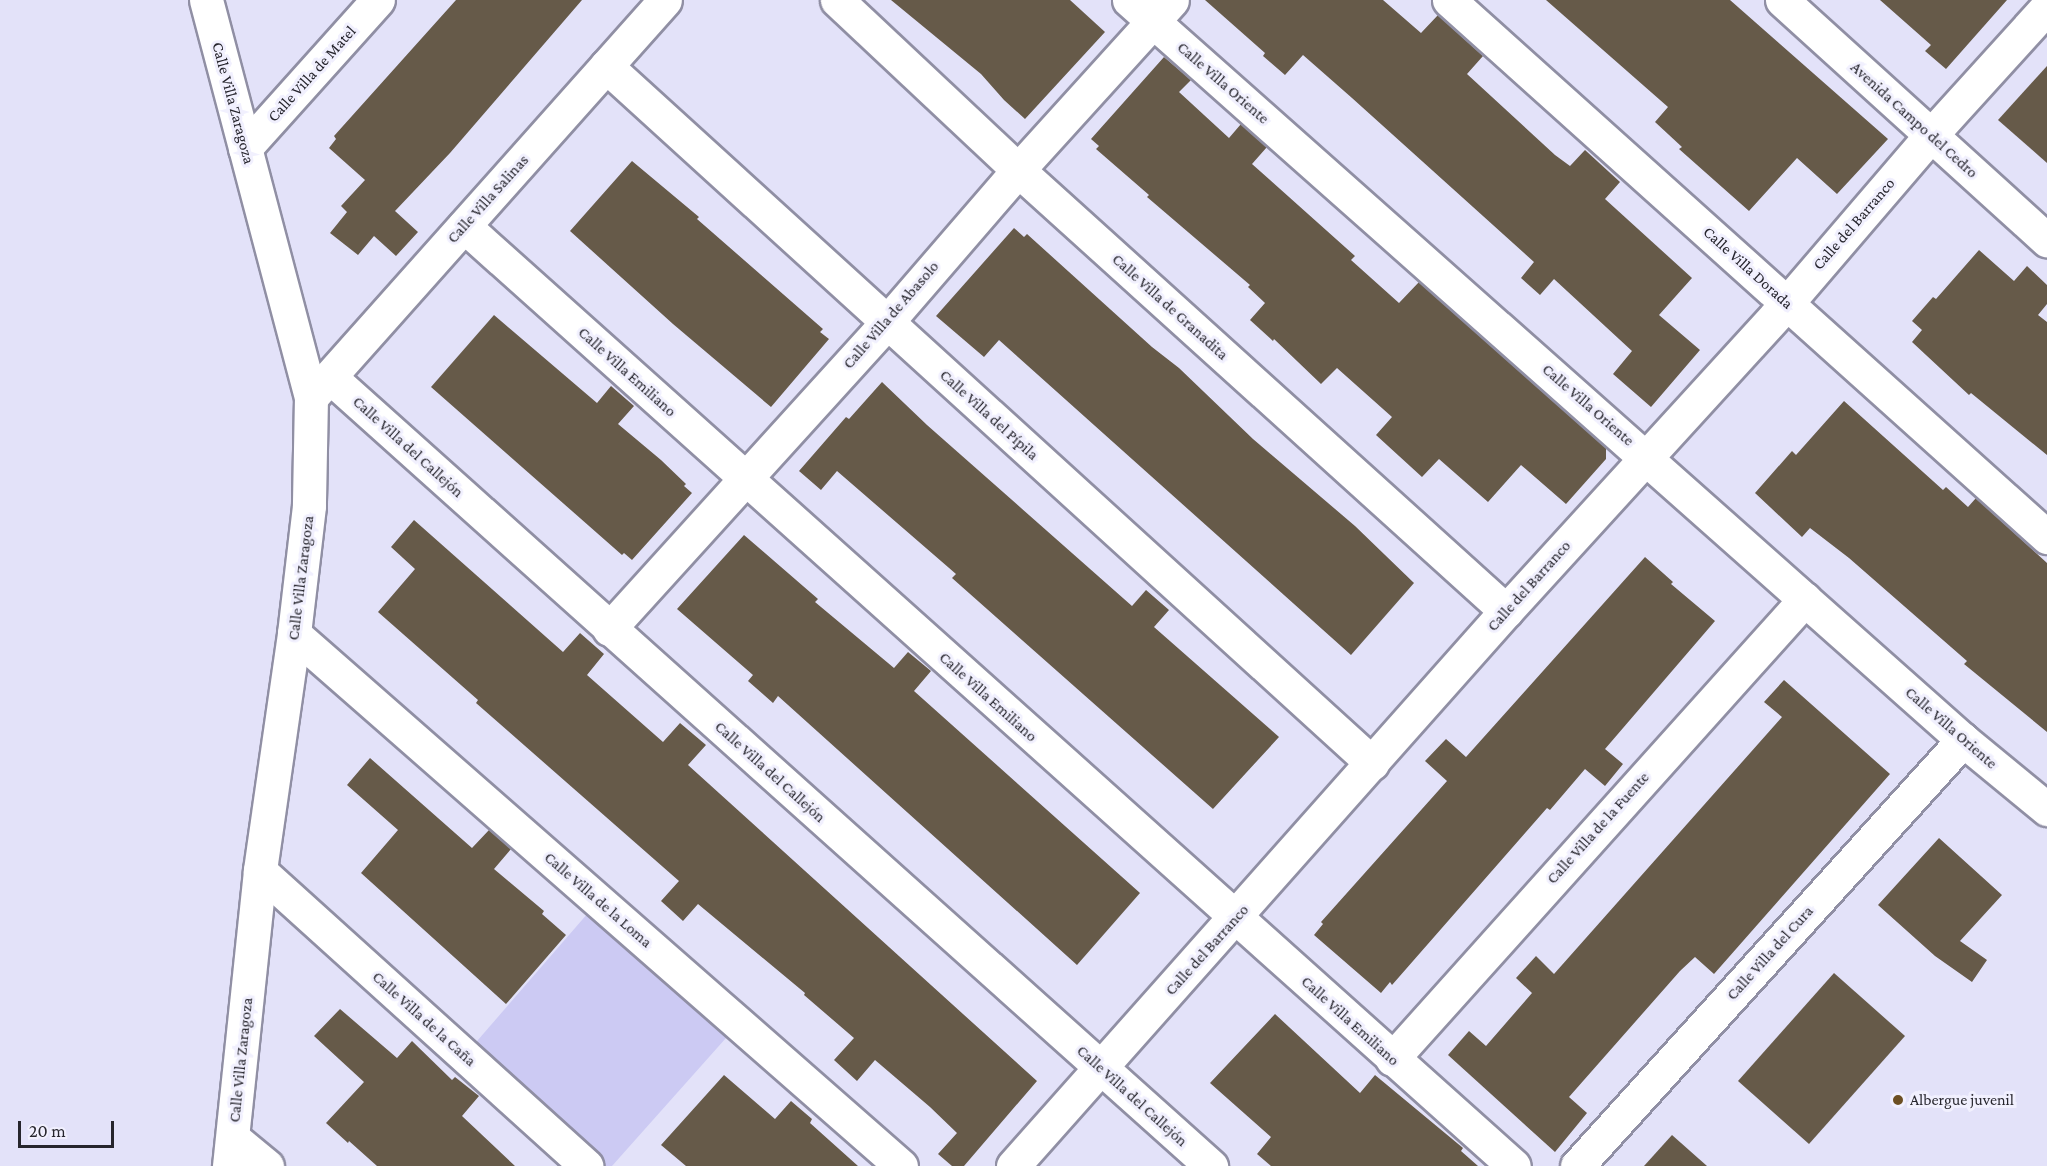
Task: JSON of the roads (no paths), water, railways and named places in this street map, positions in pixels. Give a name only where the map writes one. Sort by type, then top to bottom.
[{"type":"street","name":"Calle Villa Zaragoza","points":[[206,0],[245,148],[321,387],[294,634],[260,871],[231,1152]]},
{"type":"street","name":"Calle Villa de Matel","points":[[245,148],[378,0]]},
{"type":"street","name":"Calle Villa Salinas","points":[[321,387],[665,0]]},
{"type":"street","name":"Calle Villa de Granadita","points":[[837,0],[1018,170],[1506,611]]},
{"type":"street","name":"Calle Villa Oriente","points":[[1129,0],[1163,11],[1647,458],[1963,740],[2047,809]]},
{"type":"street","name":"Calle Villa Dorada","points":[[1449,0],[2047,537]]},
{"type":"street","name":"Avenida Campo del Cedro","points":[[1782,0],[2047,240]]},
{"type":"street","name":"Calle del Barranco","points":[[1013,1166],[1506,611],[1786,303],[1931,135],[2047,7]]},
{"type":"street","name":"Calle Villa de Abasolo","points":[[609,629],[887,322],[1018,170],[1163,11]]},
{"type":"street","name":"Calle Villa del Pípila","points":[[606,66],[1372,763]]},
{"type":"street","name":"Calle Villa Emiliano","points":[[464,226],[1514,1166]]},
{"type":"street","name":"Calle Villa del Callejón","points":[[321,387],[609,629],[1211,1166]]},
{"type":"street","name":"Calle Villa de la Fuente","points":[[1392,1059],[1804,598]]},
{"type":"street","name":"Calle Villa de la Loma","points":[[294,634],[901,1166]]},
{"type":"street","name":"Calle Villa del Cura","points":[[1577,1166],[1963,740]]},
{"type":"street","name":"Calle Villa de la Caña","points":[[260,871],[588,1166]]},
{"type":"street","points":[[231,1152],[267,1166]]},
{"type":"place","name":"Albergue juvenil","points":[[1898,1100]]}]
